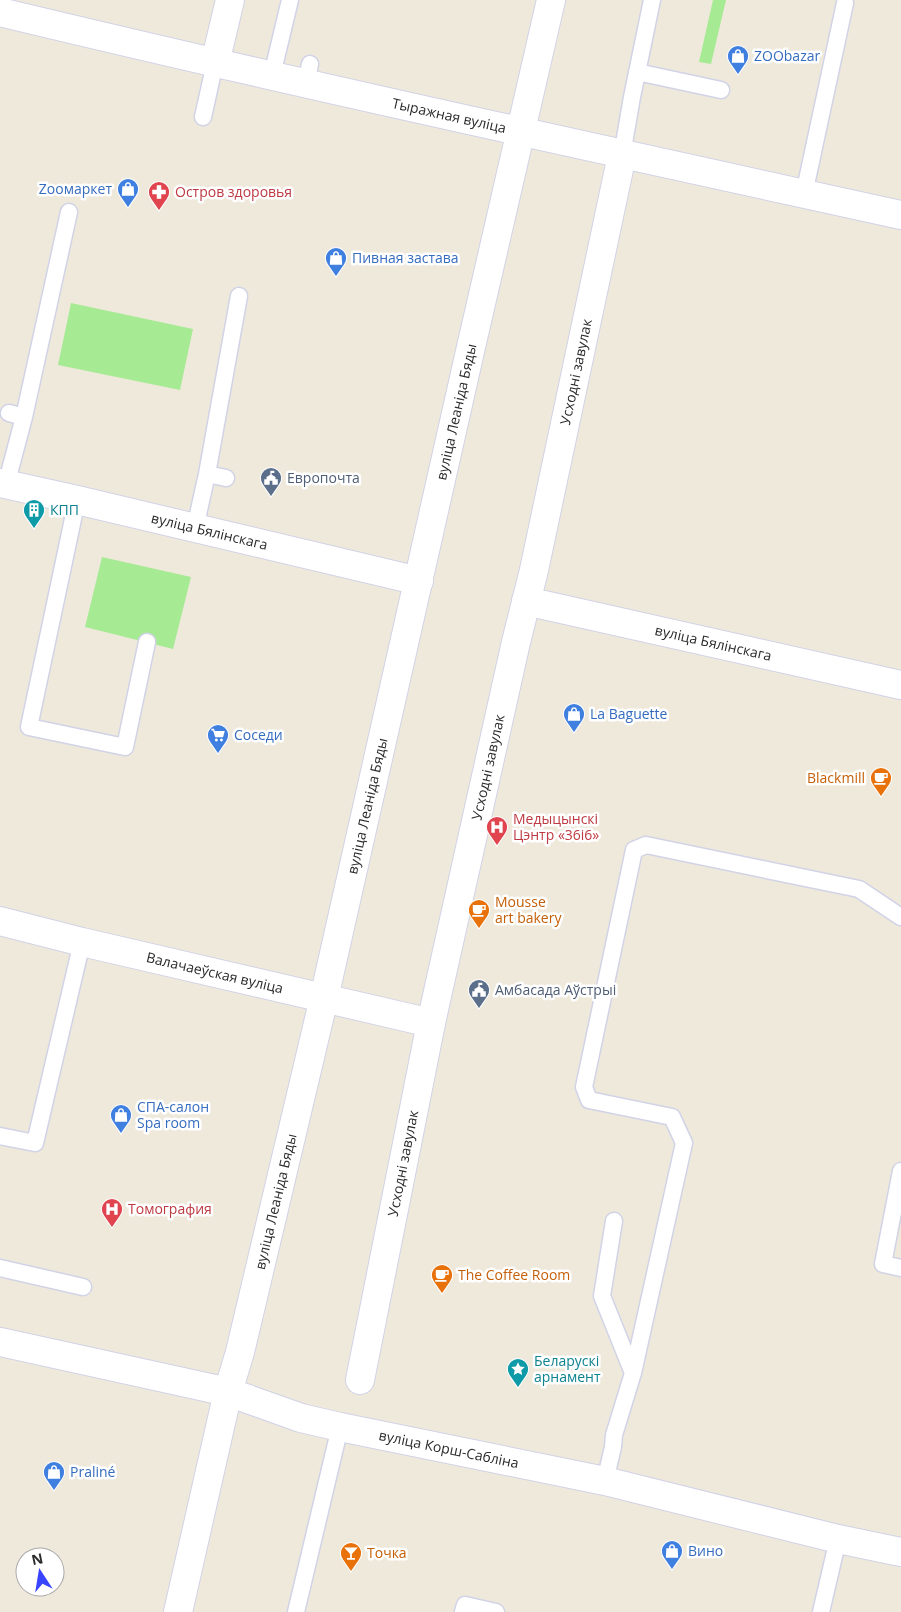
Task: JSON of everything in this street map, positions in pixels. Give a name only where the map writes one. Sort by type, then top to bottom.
[{"type":"street","points":[[215,63],[230,0]]},
{"type":"street","name":"вуліца Леаніда Бяды","points":[[178,1612],[228,1392],[240,1352],[324,998],[551,0]]},
{"type":"street","name":"Тыражная вуліца","points":[[0,12],[272,76],[308,73],[521,131],[622,155],[901,215]]},
{"type":"street","name":"Усходні завулак","points":[[360,1380],[431,1023],[538,551],[622,155]]},
{"type":"street","name":"вуліца Бялінскага","points":[[3,484],[419,581]]},
{"type":"street","name":"вуліца Бялінскага","points":[[526,602],[901,685]]},
{"type":"street","name":"Валачаеўская вуліца","points":[[0,921],[82,942],[431,1023]]},
{"type":"street","name":"вуліца Корш-Сабліна","points":[[0,1342],[228,1392],[301,1418],[605,1481],[838,1539],[901,1552]]},
{"type":"lane","points":[[272,76],[290,0]]},
{"type":"lane","points":[[622,155],[652,0]]},
{"type":"lane","points":[[804,194],[845,3]]},
{"type":"lane","points":[[203,117],[215,63]]},
{"type":"lane","points":[[637,72],[721,90]]},
{"type":"lane","points":[[3,484],[16,415],[69,212]]},
{"type":"lane","points":[[195,528],[207,474],[239,296]]},
{"type":"lane","points":[[207,474],[226,478]]},
{"type":"lane","points":[[77,500],[29,726],[125,747],[147,642]]},
{"type":"lane","points":[[605,1481],[614,1435],[633,1373],[684,1143],[672,1117],[589,1100],[584,1087],[634,850],[646,846],[859,890],[901,917]]},
{"type":"lane","points":[[0,1136],[35,1143],[82,942]]},
{"type":"lane","points":[[901,1171],[883,1264],[901,1268]]},
{"type":"lane","points":[[614,1221],[602,1296],[633,1373]]},
{"type":"lane","points":[[0,1268],[83,1287]]},
{"type":"lane","points":[[296,1612],[340,1427]]},
{"type":"lane","points":[[820,1612],[838,1539]]},
{"type":"lane","points":[[463,1612],[465,1605],[496,1612]]},
{"type":"green space","points":[[713,0],[726,0],[711,64],[699,62]]},
{"type":"green space","points":[[71,303],[193,329],[180,390],[58,365]]},
{"type":"green space","points":[[102,557],[191,577],[173,649],[85,627]]},
{"type":"place","name":"ZOObazar","points":[[738,75]]},
{"type":"place","name":"Zooмаркет","points":[[128,208]]},
{"type":"place","name":"Остров здоровья","points":[[159,211]]},
{"type":"place","name":"Пивная застава","points":[[336,277]]},
{"type":"place","name":"Европочта","points":[[271,497]]},
{"type":"place","name":"КПП","points":[[34,529]]},
{"type":"place","name":"La Baguette","points":[[574,733]]},
{"type":"place","name":"Соседи","points":[[218,754]]},
{"type":"place","name":"Blackmill","points":[[881,797]]},
{"type":"place","name":"Медыцынскі Цэнтр «36і6»","points":[[497,846]]},
{"type":"place","name":"Mousse art bakery","points":[[479,929]]},
{"type":"place","name":"Амбасада Аўстрыі","points":[[479,1009]]},
{"type":"place","name":"СПА-салон Spa room","points":[[121,1134]]},
{"type":"place","name":"Томография","points":[[112,1228]]},
{"type":"place","name":"The Coffee Room","points":[[442,1294]]},
{"type":"place","name":"Беларускі арнамент","points":[[518,1388]]},
{"type":"place","name":"Praliné","points":[[54,1491]]},
{"type":"place","name":"Вино","points":[[672,1570]]},
{"type":"place","name":"Точка","points":[[351,1572]]}]
